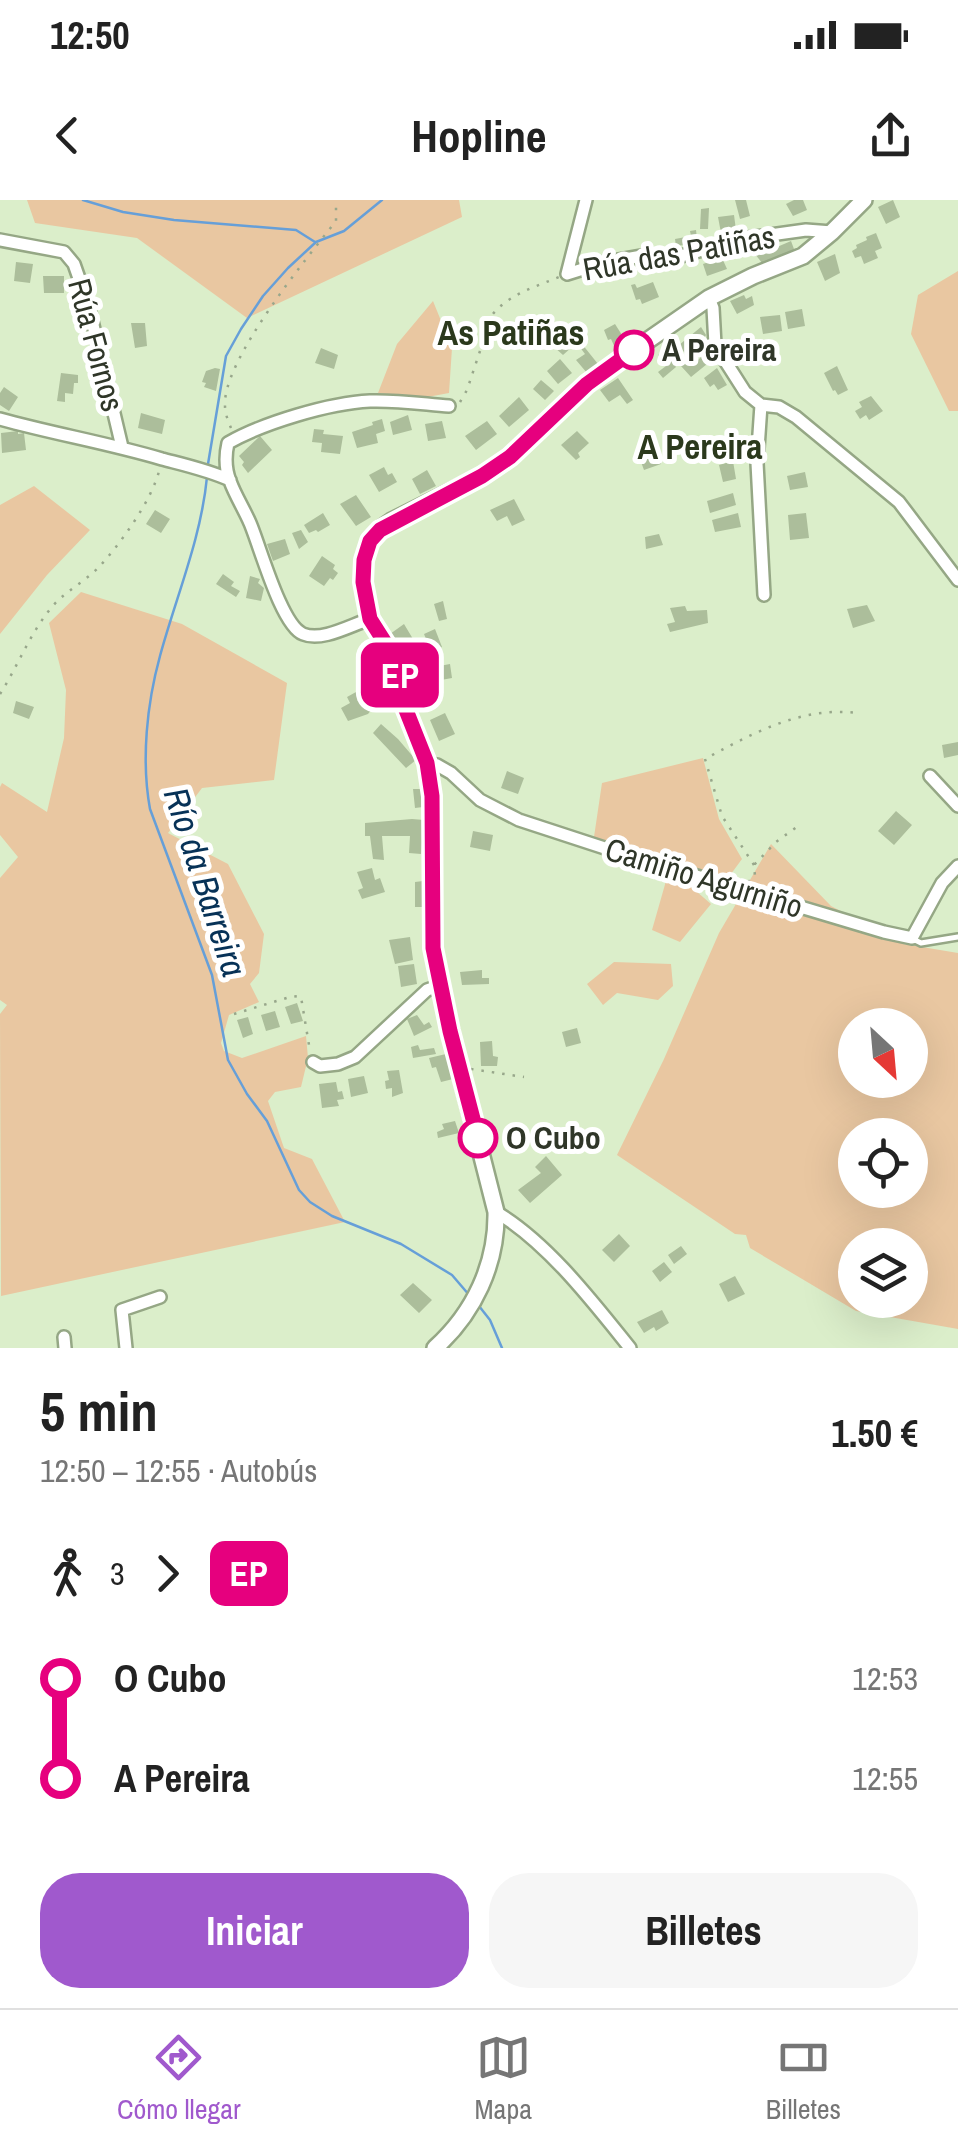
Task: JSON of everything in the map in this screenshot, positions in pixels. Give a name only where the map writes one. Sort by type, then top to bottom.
[{"type":"main road","points":[[435,1348],[472,1307],[492,1257],[496,1212],[433,948],[432,796],[427,763],[406,710],[396,660],[370,619],[363,582],[370,541],[380,530],[510,457],[587,384],[710,298],[804,256],[864,200]]},
{"type":"street","points":[[567,274],[586,200]]},
{"type":"street","name":"Rúa das Patiñas","points":[[567,274],[642,256],[682,256],[740,239],[806,230],[832,232]]},
{"type":"street","name":"Rúa Fornos","points":[[0,240],[64,252],[74,264],[88,304],[122,446]]},
{"type":"street","points":[[710,298],[715,345],[745,392],[761,405],[779,407],[796,416],[898,502],[958,580]]},
{"type":"street","points":[[370,619],[324,635],[305,635],[292,627],[230,480],[225,458],[228,443],[246,433],[338,405],[371,401],[449,406]]},
{"type":"street","points":[[761,405],[757,462],[764,595]]},
{"type":"street","name":"Rúa Fornos","points":[[0,419],[122,446],[230,480]]},
{"type":"street","name":"Camiño Agurniño","points":[[427,763],[451,773],[480,800],[519,820],[912,938]]},
{"type":"street","points":[[930,776],[958,806]]},
{"type":"street","points":[[912,938],[942,883],[958,866]]},
{"type":"street","points":[[313,1062],[320,1066],[338,1064],[356,1057],[428,990],[440,985]]},
{"type":"street","points":[[496,1212],[518,1225],[543,1250],[592,1300],[630,1348]]},
{"type":"street","points":[[126,1348],[122,1310],[160,1297]]},
{"type":"lane","points":[[912,938],[920,943],[958,937]]},
{"type":"path","points":[[234,439],[224,404],[239,356],[336,221],[336,200]]},
{"type":"path","name":"Rúa das Patiñas","points":[[449,406],[461,402],[492,316],[500,305],[512,296],[567,274]]},
{"type":"path","points":[[0,694],[29,637],[53,604],[98,568],[133,522],[156,483],[162,459]]},
{"type":"path","points":[[739,889],[755,876],[754,865],[722,816],[705,759],[787,719],[837,710],[858,713]]},
{"type":"path","points":[[754,865],[798,826]]},
{"type":"path","points":[[234,1014],[301,997],[313,1062]]},
{"type":"path","points":[[460,1069],[524,1077]]},
{"type":"shaded area","points":[[27,200],[459,200],[462,217],[247,318],[137,238],[35,223]]},
{"type":"shaded area","points":[[958,271],[958,411],[949,411],[911,334],[918,295]]},
{"type":"shaded area","points":[[433,301],[452,348],[449,393],[422,398],[378,393],[397,344]]},
{"type":"shaded area","points":[[34,486],[90,530],[47,575],[0,634],[0,505]]},
{"type":"shaded area","points":[[81,592],[182,624],[287,683],[274,780],[202,788],[168,833],[228,864],[264,934],[259,973],[250,984],[259,1002],[229,1015],[221,1043],[224,1051],[242,1058],[306,1036],[308,1058],[301,1087],[275,1092],[268,1101],[284,1148],[312,1159],[345,1222],[1,1296],[0,1014],[7,1005],[0,1000],[0,878],[18,857],[0,835],[0,787],[2,783],[47,812],[64,738],[66,690],[49,623]]},
{"type":"shaded area","points":[[703,758],[719,819],[742,859],[728,878],[594,837],[602,783]]},
{"type":"shaded area","points":[[771,844],[831,906],[904,944],[958,953],[958,1329],[896,1318],[928,1318],[928,1228],[838,1228],[838,1300],[750,1248],[746,1235],[735,1234],[617,1155],[719,933]]},
{"type":"shaded area","points":[[682,879],[711,904],[680,942],[652,930],[666,881]]},
{"type":"shaded area","points":[[614,962],[671,964],[673,986],[658,1000],[617,993],[603,1005],[587,984]]},
{"type":"building","points":[[735,200],[746,200],[750,216],[740,219]]},
{"type":"building","points":[[803,200],[807,210],[793,216],[786,204]]},
{"type":"building","points":[[893,200],[900,217],[886,224],[878,207]]},
{"type":"building","points":[[709,208],[708,229],[700,229],[701,209]]},
{"type":"building","points":[[734,215],[736,230],[721,233],[718,217]]},
{"type":"building","points":[[696,230],[698,247],[676,246],[675,239],[691,236],[690,231]]},
{"type":"building","points":[[876,233],[882,248],[875,251],[878,258],[864,264],[861,256],[855,258],[852,251]]},
{"type":"building","points":[[768,241],[770,250],[791,241],[794,249],[762,263],[755,254],[760,251],[758,245]]},
{"type":"building","points":[[718,249],[727,269],[707,276],[703,264],[715,260],[712,252]]},
{"type":"building","points":[[835,254],[840,273],[825,281],[817,262]]},
{"type":"building","points":[[16,262],[33,264],[30,283],[14,281]]},
{"type":"building","points":[[43,276],[64,276],[64,293],[44,293]]},
{"type":"building","points":[[653,282],[659,297],[642,304],[640,299],[636,300],[631,285],[637,288]]},
{"type":"building","points":[[744,295],[746,299],[752,296],[754,305],[737,314],[730,301]]},
{"type":"building","points":[[802,309],[805,326],[788,329],[785,312]]},
{"type":"building","points":[[780,315],[782,331],[763,334],[760,317]]},
{"type":"building","points":[[131,323],[145,323],[147,346],[135,348]]},
{"type":"building","points":[[615,324],[627,343],[616,350],[604,330]]},
{"type":"building","points":[[701,327],[706,335],[686,355],[679,345]]},
{"type":"building","points":[[574,334],[598,364],[587,373],[576,360],[585,354],[579,346],[563,355],[554,347]]},
{"type":"building","points":[[673,344],[683,356],[663,378],[658,372],[666,366],[658,355]]},
{"type":"building","points":[[321,348],[338,355],[334,369],[315,363]]},
{"type":"building","points":[[706,352],[712,360],[691,377],[681,366],[691,358],[695,363]]},
{"type":"building","points":[[560,359],[572,373],[558,384],[547,371]]},
{"type":"building","points":[[837,366],[848,390],[838,395],[824,373]]},
{"type":"building","points":[[717,368],[727,385],[718,390],[704,378]]},
{"type":"building","points":[[220,369],[216,391],[204,387],[206,383],[202,382],[206,371]]},
{"type":"building","points":[[61,373],[78,375],[73,394],[65,393],[65,402],[57,401]]},
{"type":"building","points":[[618,378],[633,400],[627,404],[620,395],[609,402],[600,390]]},
{"type":"building","points":[[541,380],[554,391],[545,400],[533,389]]},
{"type":"building","points":[[4,387],[18,397],[9,411],[0,405]]},
{"type":"building","points":[[871,396],[883,411],[869,420],[866,415],[860,419],[855,411],[862,407],[859,402]]},
{"type":"building","points":[[519,397],[529,410],[509,427],[499,416]]},
{"type":"building","points":[[141,413],[165,420],[162,434],[138,428]]},
{"type":"building","points":[[408,415],[412,430],[393,435],[390,422]]},
{"type":"building","points":[[382,419],[385,431],[376,434],[378,443],[357,448],[352,432]]},
{"type":"building","points":[[442,421],[446,438],[428,441],[425,424]]},
{"type":"building","points":[[487,421],[497,434],[476,450],[465,436]]},
{"type":"building","points":[[314,429],[343,436],[340,454],[321,452],[322,443],[312,442]]},
{"type":"building","points":[[577,431],[589,443],[576,460],[561,445]]},
{"type":"building","points":[[1,433],[24,433],[26,450],[2,453]]},
{"type":"building","points":[[260,436],[272,450],[248,473],[239,456]]},
{"type":"building","points":[[654,445],[661,464],[644,470],[637,451]]},
{"type":"building","points":[[733,461],[736,479],[723,482],[719,465]]},
{"type":"building","points":[[384,467],[397,482],[379,492],[369,475]]},
{"type":"building","points":[[427,470],[436,486],[420,494],[412,479]]},
{"type":"building","points":[[805,472],[808,487],[790,490],[787,476]]},
{"type":"building","points":[[733,493],[736,505],[710,513],[707,501]]},
{"type":"building","points":[[356,495],[371,517],[356,526],[340,504]]},
{"type":"building","points":[[514,499],[525,520],[512,526],[507,516],[497,521],[490,510]]},
{"type":"building","points":[[155,510],[170,519],[161,533],[146,524]]},
{"type":"building","points":[[323,513],[330,525],[309,533],[304,525]]},
{"type":"building","points":[[738,513],[741,527],[715,532],[712,520]]},
{"type":"building","points":[[806,513],[809,538],[790,540],[788,515]]},
{"type":"building","points":[[301,530],[308,542],[299,549],[292,533]]},
{"type":"building","points":[[659,534],[663,545],[646,549],[645,537]]},
{"type":"building","points":[[285,539],[290,554],[273,561],[267,544]]},
{"type":"building","points":[[322,556],[335,565],[333,569],[338,573],[324,586],[309,576]]},
{"type":"building","points":[[223,574],[240,591],[236,597],[216,584]]},
{"type":"building","points":[[250,576],[260,579],[258,583],[264,588],[261,601],[246,598]]},
{"type":"building","points":[[443,601],[447,619],[439,621],[434,604]]},
{"type":"building","points":[[867,605],[875,621],[853,628],[847,609]]},
{"type":"building","points":[[685,606],[687,611],[707,610],[708,623],[670,632],[667,624],[675,622],[670,608]]},
{"type":"building","points":[[404,624],[416,644],[402,651],[390,634]]},
{"type":"building","points":[[435,629],[442,647],[426,653],[421,641],[426,639],[424,634]]},
{"type":"building","points":[[375,653],[391,669],[381,679],[365,663]]},
{"type":"building","points":[[427,657],[429,668],[450,664],[452,678],[430,682],[429,674],[418,676],[415,659]]},
{"type":"building","points":[[426,678],[427,692],[414,693],[413,680]]},
{"type":"building","points":[[383,684],[386,689],[379,693],[381,698],[369,704],[372,709],[368,714],[348,721],[341,708],[350,703],[347,697],[356,692],[359,698]]},
{"type":"building","points":[[16,701],[34,707],[29,719],[13,713]]},
{"type":"building","points":[[445,713],[455,734],[439,741],[430,720]]},
{"type":"building","points":[[381,724],[416,760],[406,768],[373,733]]},
{"type":"building","points":[[958,742],[958,755],[944,758],[942,745]]},
{"type":"building","points":[[507,771],[524,778],[518,794],[501,788]]},
{"type":"building","points":[[413,789],[423,789],[423,807],[415,808]]},
{"type":"building","points":[[896,811],[912,825],[894,845],[878,831]]},
{"type":"building","points":[[424,820],[421,854],[409,853],[410,836],[382,836],[384,860],[373,859],[365,823]]},
{"type":"building","points":[[473,831],[493,835],[490,851],[470,847]]},
{"type":"building","points":[[372,868],[375,880],[380,878],[385,892],[362,899],[357,872]]},
{"type":"building","points":[[423,881],[422,907],[415,907],[415,882]]},
{"type":"building","points":[[410,937],[413,960],[395,964],[389,940]]},
{"type":"building","points":[[414,964],[417,984],[401,987],[398,966]]},
{"type":"building","points":[[482,970],[482,978],[489,978],[489,984],[462,985],[460,972]]},
{"type":"building","points":[[297,1003],[303,1021],[291,1024],[285,1007]]},
{"type":"building","points":[[275,1011],[280,1027],[266,1031],[261,1015]]},
{"type":"building","points":[[417,1015],[424,1025],[429,1022],[432,1027],[414,1036],[407,1019]]},
{"type":"building","points":[[248,1017],[253,1034],[243,1038],[237,1020]]},
{"type":"building","points":[[577,1028],[581,1043],[566,1047],[562,1032]]},
{"type":"building","points":[[492,1041],[497,1066],[481,1066],[480,1042]]},
{"type":"building","points":[[418,1045],[420,1050],[434,1048],[436,1054],[413,1058],[411,1047]]},
{"type":"building","points":[[446,1054],[453,1079],[441,1082],[429,1058]]},
{"type":"building","points":[[399,1070],[403,1093],[392,1097],[392,1088],[386,1089],[387,1071]]},
{"type":"building","points":[[364,1076],[368,1093],[351,1097],[348,1079]]},
{"type":"building","points":[[336,1082],[344,1099],[337,1100],[339,1106],[322,1108],[319,1084]]},
{"type":"building","points":[[455,1121],[459,1133],[438,1138],[437,1132],[444,1129],[442,1124]]},
{"type":"building","points":[[546,1156],[562,1175],[530,1203],[518,1190],[541,1173],[535,1167]]},
{"type":"building","points":[[619,1234],[630,1246],[614,1262],[602,1250]]},
{"type":"building","points":[[681,1246],[687,1254],[674,1264],[668,1255]]},
{"type":"building","points":[[664,1262],[672,1272],[660,1282],[652,1271]]},
{"type":"building","points":[[735,1276],[745,1294],[728,1302],[719,1284]]},
{"type":"building","points":[[413,1283],[432,1300],[419,1313],[400,1295]]},
{"type":"building","points":[[662,1310],[669,1323],[644,1333],[637,1322]]},
{"type":"waterway","points":[[83,200],[123,212],[174,220],[296,230],[315,242]]},
{"type":"waterway","name":"Río da Barreira","points":[[208,464],[226,356],[241,329],[263,296],[316,242],[344,231],[382,200]]},
{"type":"waterway","name":"Río da Barreira","points":[[207,477],[194,545],[155,674],[146,771],[150,809],[212,975],[228,1060],[267,1121],[299,1190],[310,1202],[332,1216],[401,1244],[452,1275],[470,1296]]},
{"type":"waterway","name":"Río da Barreira","points":[[479,1306],[502,1348]]},
{"type":"bus line","name":"EP","points":[[478,1138],[433,948],[432,796],[427,763],[411,727],[396,660],[370,619],[363,582],[364,560],[370,541],[380,530],[510,457],[587,384],[634,350]]},
{"type":"place","name":"A Pereira","points":[[634,350]]},
{"type":"place","name":"O Cubo","points":[[478,1138]]},
{"type":"district","name":"As Patiñas","points":[[511,333]]},
{"type":"district","name":"A Pereira","points":[[700,447]]}]
